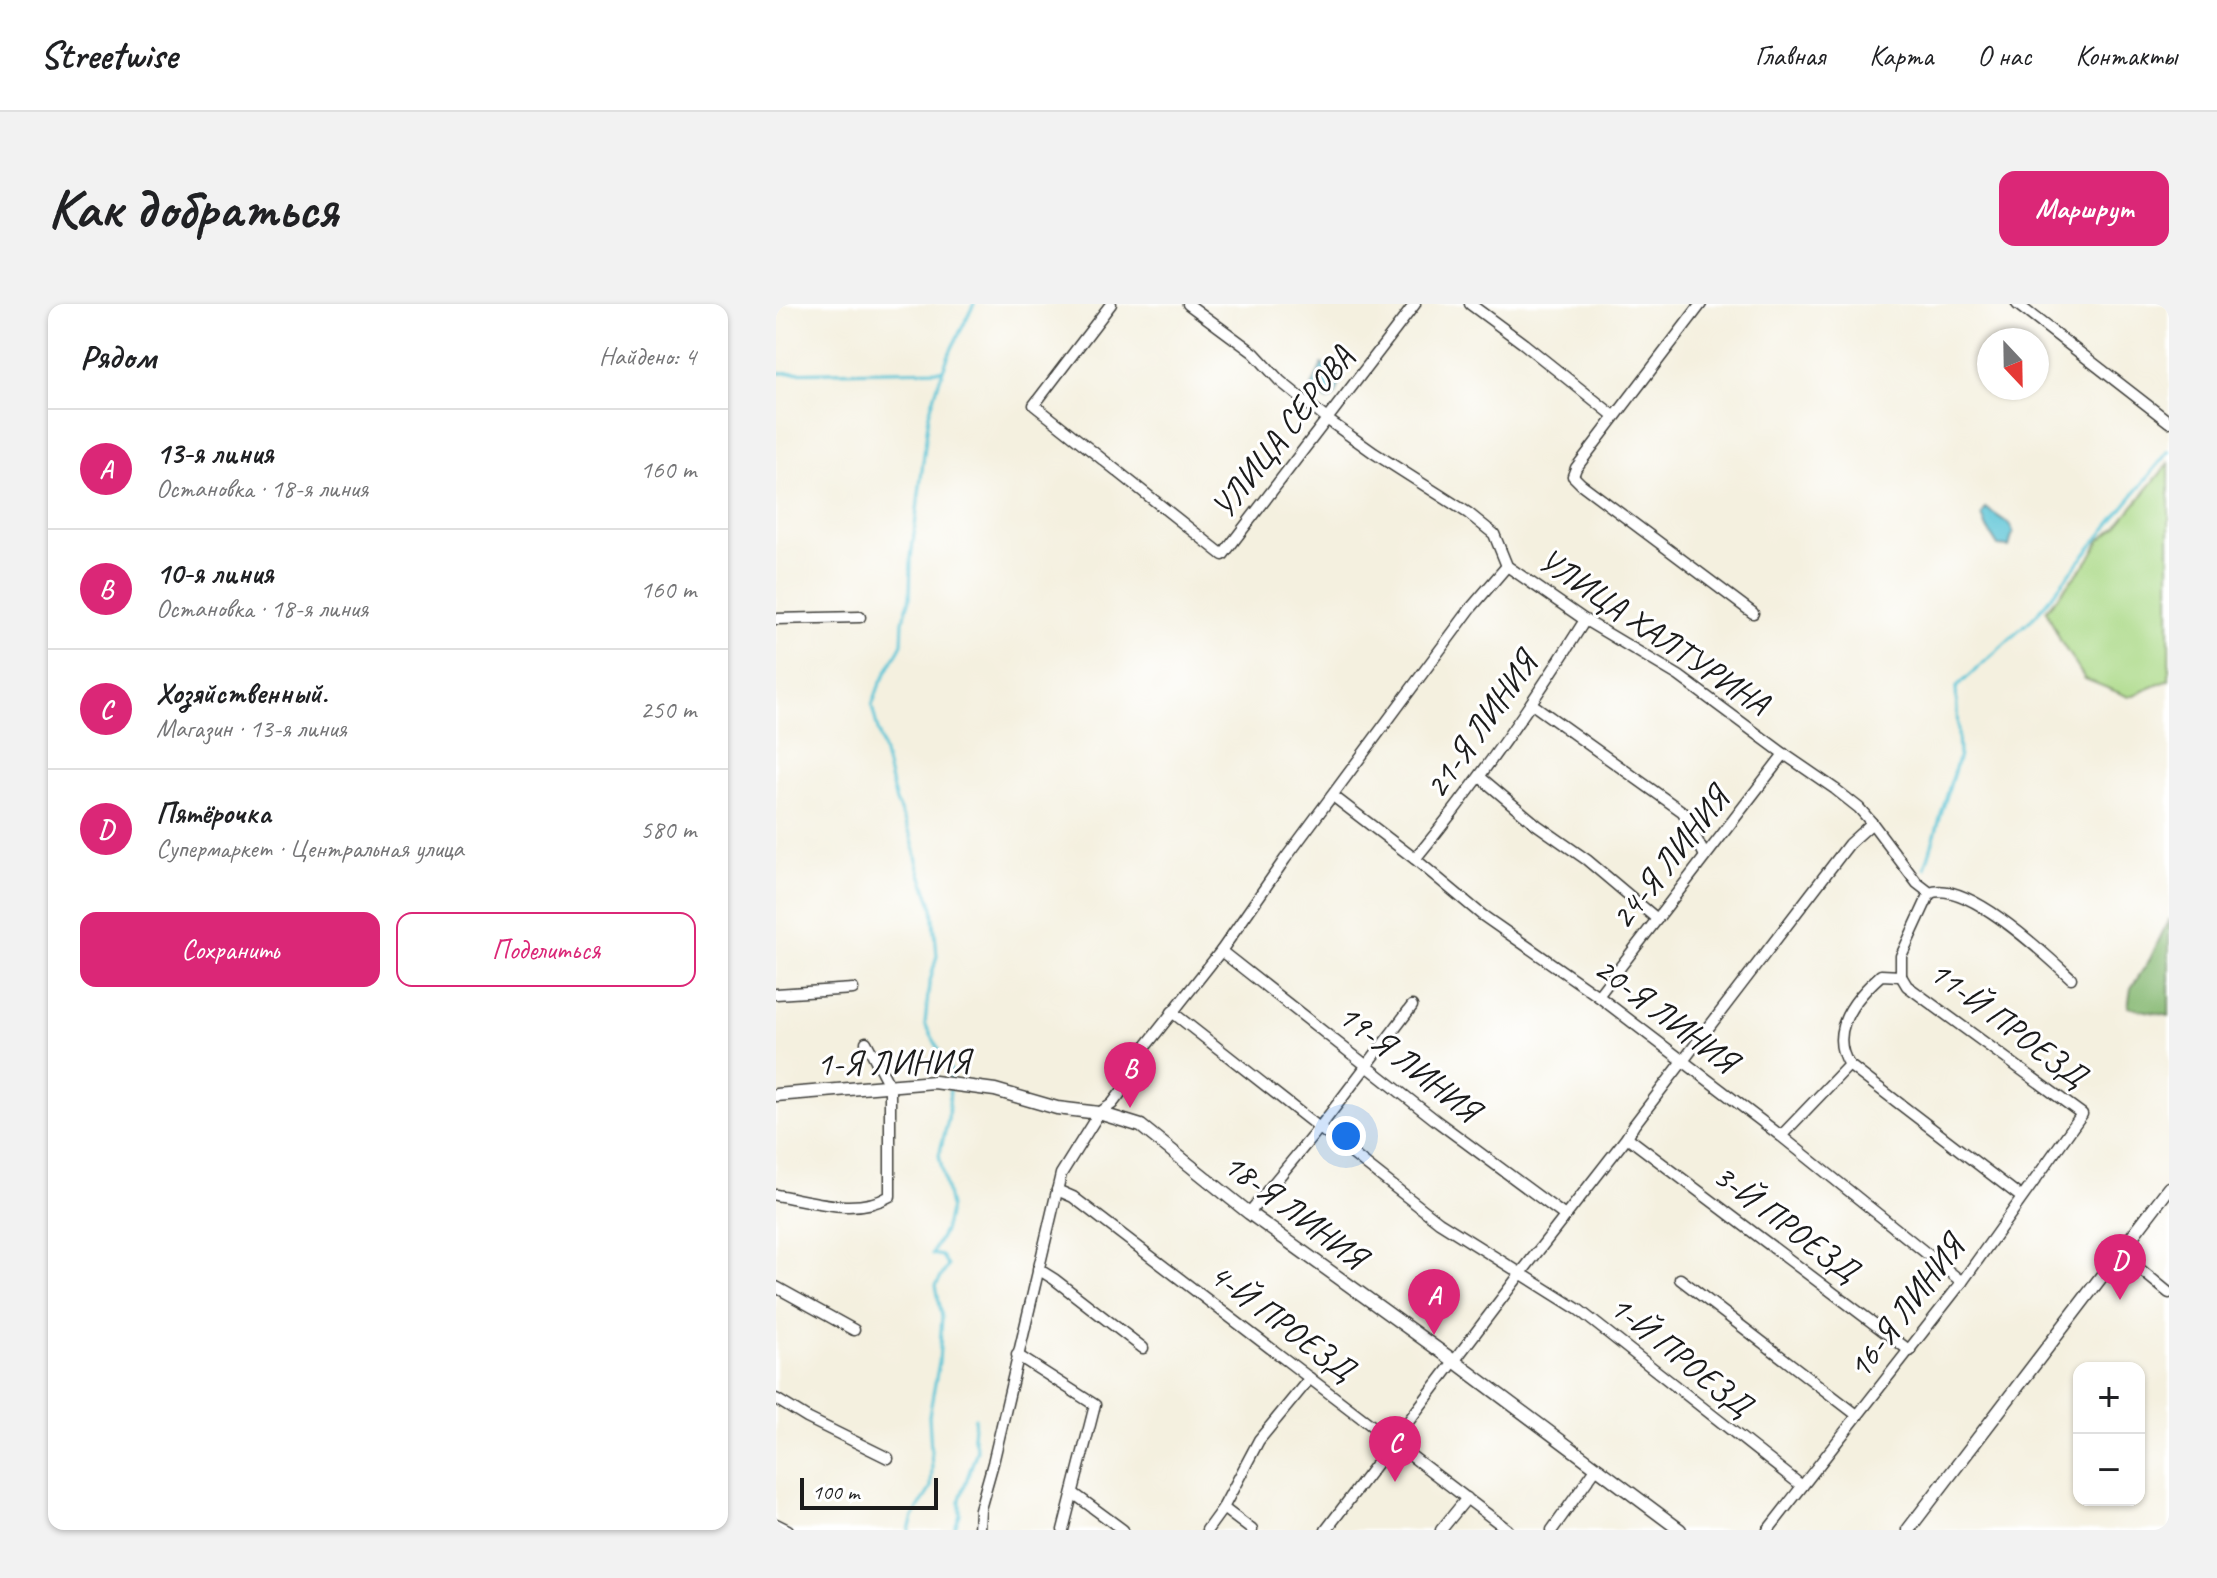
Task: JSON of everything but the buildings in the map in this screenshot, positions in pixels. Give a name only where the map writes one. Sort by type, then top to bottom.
[{"type":"street","name":"УЛИЦА СЕРОВА","points":[[1111,304],[1034,405],[1223,555],[1415,304]]},
{"type":"street","name":"УЛИЦА ХАЛТУРИНА","points":[[1188,304],[1254,353],[1280,381],[1328,420],[1468,513],[1494,534],[1507,566],[1585,620],[1679,676],[1859,808],[1917,883],[1930,893]]},
{"type":"street","points":[[1470,304],[1614,416]]},
{"type":"street","points":[[1701,304],[1573,473],[1574,478],[1753,613]]},
{"type":"street","points":[[2017,304],[2169,422]]},
{"type":"street","points":[[979,1530],[980,1509],[1061,1174],[1099,1113],[1112,1104],[1125,1087],[1138,1056],[1221,951],[1285,859],[1471,608],[1507,566]]},
{"type":"street","points":[[776,619],[860,617]]},
{"type":"street","name":"21-Я ЛИНИЯ","points":[[1415,859],[1455,811],[1532,704],[1585,620]]},
{"type":"street","points":[[1532,704],[1683,812],[1705,856]]},
{"type":"street","name":"24-Я ЛИНИЯ","points":[[1598,996],[1784,754]]},
{"type":"street","points":[[1480,777],[1657,919]]},
{"type":"street","name":"20-Я ЛИНИЯ","points":[[1333,796],[1482,915],[1598,996],[1781,1136],[1962,1282]]},
{"type":"street","points":[[1326,1530],[1634,1125],[1860,833],[1872,823]]},
{"type":"street","points":[[2021,1197],[1849,1065],[1842,1054],[1841,1025],[1867,988],[1881,975],[1901,976],[1901,956],[1930,893],[1939,890],[1981,906],[2035,945],[2071,978]]},
{"type":"street","name":"19-Я ЛИНИЯ","points":[[1221,951],[1565,1216]]},
{"type":"street","name":"11-Й ПРОЕЗД","points":[[1901,976],[1907,986],[2082,1114]]},
{"type":"street","points":[[776,994],[853,989]]},
{"type":"street","points":[[1249,1213],[1320,1127],[1412,1006]]},
{"type":"street","name":"1-Й ПРОЕЗД","points":[[1172,1012],[1439,1222],[1579,1310],[1802,1486]]},
{"type":"street","points":[[776,1195],[841,1207],[880,1202],[890,1196],[890,1087],[866,1042]]},
{"type":"street","points":[[1781,1136],[1849,1065]]},
{"type":"street","name":"1-Я ЛИНИЯ","points":[[776,1095],[934,1082],[995,1090],[1057,1108]]},
{"type":"street","name":"18-Я ЛИНИЯ","points":[[1057,1108],[1099,1113],[1141,1126],[1249,1213],[1680,1530]]},
{"type":"street","name":"16-Я ЛИНИЯ","points":[[1768,1530],[1910,1351],[2082,1114]]},
{"type":"street","name":"3-Й ПРОЕЗД","points":[[1627,1137],[1910,1351]]},
{"type":"street","points":[[1908,1530],[2169,1188]]},
{"type":"street","name":"4-Й ПРОЕЗД","points":[[1057,1190],[1073,1197],[1508,1530]]},
{"type":"street","points":[[2119,1252],[2169,1293]]},
{"type":"street","points":[[1038,1269],[1143,1348]]},
{"type":"street","points":[[1680,1279],[1857,1415]]},
{"type":"street","points":[[776,1287],[854,1330]]},
{"type":"street","points":[[1017,1355],[1095,1405],[1063,1530]]},
{"type":"street","points":[[1207,1530],[1223,1508],[1259,1440],[1310,1378]]},
{"type":"street","points":[[776,1399],[888,1458]]},
{"type":"street","points":[[1552,1530],[1597,1467]]},
{"type":"street","points":[[1073,1493],[1123,1530]]},
{"type":"street","points":[[1441,1530],[1467,1498]]},
{"type":"street","points":[[1223,1508],[1252,1530]]},
{"type":"street","points":[[776,1524],[788,1530]]},
{"type":"green space","points":[[2169,463],[2169,680],[2129,697],[2085,679],[2061,642],[2046,610],[2089,560],[2100,540],[2116,527]]},
{"type":"green space","points":[[2169,919],[2169,1016],[2128,1007],[2131,988],[2150,959]]},
{"type":"water","points":[[1322,364],[1341,379],[1336,395],[1328,401],[1311,389]]},
{"type":"water","points":[[1986,508],[2009,524],[2013,532],[2009,547],[1998,546],[1987,528],[1982,515]]},
{"type":"waterway","points":[[950,1081],[951,1071],[925,1024],[929,985],[937,956],[933,908],[911,836],[896,802],[872,706],[879,686],[902,644],[903,621],[910,598],[911,558],[929,414],[950,352],[974,304]]},
{"type":"waterway","points":[[776,373],[942,370]]},
{"type":"waterway","points":[[1925,868],[1959,755],[1956,688],[2036,615],[2169,451]]},
{"type":"waterway","points":[[909,1530],[913,1517],[931,1488],[929,1416],[939,1362],[942,1317],[936,1285],[948,1266],[942,1256],[932,1254],[944,1231],[950,1207],[939,1155],[948,1120],[950,1088]]},
{"type":"waterway","points":[[954,1530],[960,1515],[960,1499],[977,1450],[973,1435],[975,1418]]},
{"type":"place","name":"10-я линия","points":[[1130,1108]]},
{"type":"place","name":"Пятёрочка","points":[[2120,1300]]},
{"type":"place","name":"13-я линия","points":[[1434,1335]]},
{"type":"place","name":"Хозяйственный.","points":[[1395,1482]]}]
